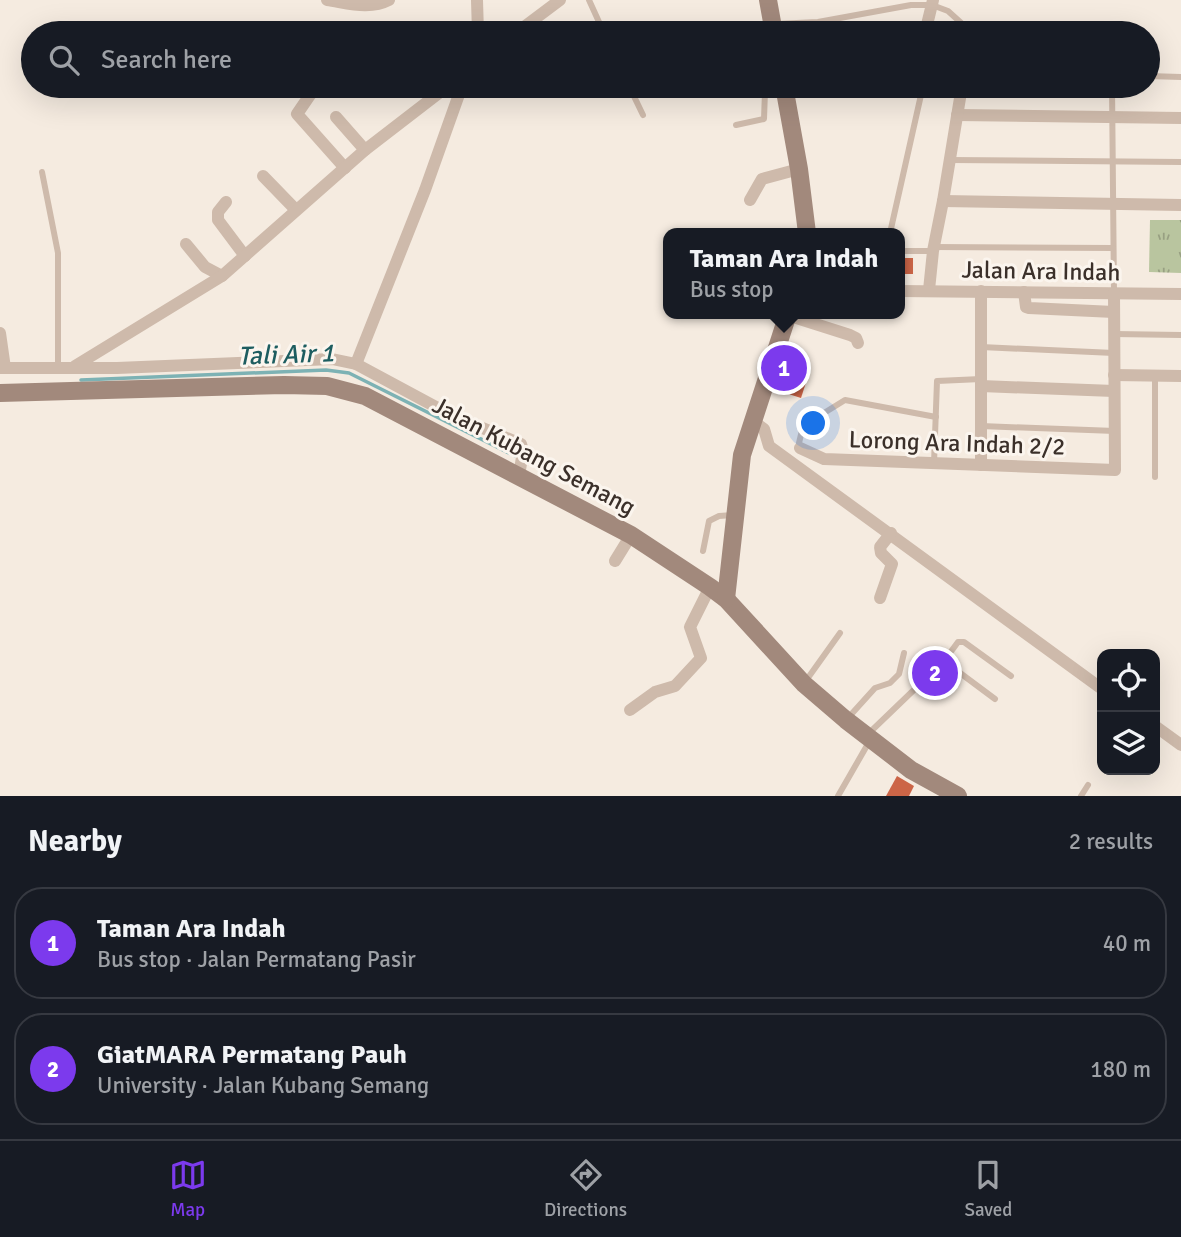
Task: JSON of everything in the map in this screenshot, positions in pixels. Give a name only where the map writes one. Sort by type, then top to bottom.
[{"type":"main road","points":[[768,0],[772,21]]},
{"type":"main road","points":[[786,98],[806,228]]},
{"type":"main road","points":[[726,599],[742,455],[786,319]]},
{"type":"main road","name":"Jalan Kubang Semang","points":[[0,393],[284,385],[327,386],[365,396],[631,535],[710,587],[726,599],[804,684],[868,738],[911,770],[952,795]]},
{"type":"street","points":[[327,0],[376,5],[389,0]]},
{"type":"street","points":[[477,0],[478,21]]},
{"type":"street","points":[[532,21],[560,0]]},
{"type":"street","points":[[928,21],[933,2]]},
{"type":"street","points":[[308,98],[297,114],[345,168]]},
{"type":"street","points":[[72,367],[222,276],[365,150],[433,98]]},
{"type":"street","points":[[356,365],[425,190],[458,98]]},
{"type":"street","points":[[929,290],[933,249],[960,98]]},
{"type":"street","points":[[957,115],[1181,118]]},
{"type":"street","points":[[336,117],[365,150]]},
{"type":"street","points":[[750,200],[762,179],[799,169]]},
{"type":"street","points":[[263,176],[296,210]]},
{"type":"street","points":[[943,201],[1181,205]]},
{"type":"street","points":[[226,202],[218,212],[218,220],[245,256]]},
{"type":"street","points":[[186,244],[205,267],[222,276]]},
{"type":"street","name":"Jalan Ara Indah","points":[[905,291],[1181,295]]},
{"type":"street","points":[[981,291],[981,465]]},
{"type":"street","points":[[1024,292],[1026,307],[1029,308],[1114,312]]},
{"type":"street","points":[[1114,293],[1115,431]]},
{"type":"street","points":[[803,319],[850,335],[856,338],[858,343]]},
{"type":"street","points":[[1,342],[2,368],[117,368],[332,359],[356,365],[449,414],[521,444],[523,451],[519,476]]},
{"type":"street","points":[[57,391],[58,367]]},
{"type":"street","points":[[1114,375],[1181,376]]},
{"type":"street","points":[[981,383],[1114,391]]},
{"type":"street","points":[[753,421],[764,429],[769,446],[1097,685]]},
{"type":"street","name":"Lorong Ara Indah 2/2","points":[[800,448],[824,459],[1115,470],[1115,431]]},
{"type":"street","points":[[880,598],[891,564],[881,553],[880,547],[891,533]]},
{"type":"street","points":[[615,561],[631,535]]},
{"type":"street","points":[[630,710],[655,692],[675,687],[701,658],[690,627],[710,587]]},
{"type":"street","points":[[1160,730],[1181,745]]},
{"type":"lane","points":[[589,0],[599,21]]},
{"type":"lane","points":[[823,21],[933,2],[960,21]]},
{"type":"lane","points":[[1160,77],[1181,78]]},
{"type":"lane","points":[[635,98],[643,115]]},
{"type":"lane","points":[[736,125],[764,119],[763,98]]},
{"type":"lane","points":[[891,228],[920,98]]},
{"type":"lane","points":[[1112,98],[1114,293]]},
{"type":"lane","points":[[950,160],[1181,162]]},
{"type":"lane","points":[[42,172],[58,253],[58,367]]},
{"type":"lane","points":[[905,251],[1114,248]]},
{"type":"lane","points":[[1114,334],[1181,335]]},
{"type":"lane","points":[[981,347],[1114,352]]},
{"type":"lane","points":[[1155,376],[1155,477]]},
{"type":"lane","points":[[934,463],[937,381],[981,383]]},
{"type":"lane","points":[[800,448],[803,426],[845,400],[936,418]]},
{"type":"lane","points":[[981,426],[1115,431]]},
{"type":"lane","points":[[703,551],[709,522],[719,516],[735,515]]},
{"type":"lane","points":[[804,684],[840,633]]},
{"type":"lane","points":[[838,796],[868,738],[944,661],[958,642],[964,642],[1011,676]]},
{"type":"lane","points":[[846,720],[875,688],[890,683],[899,674],[904,653]]},
{"type":"lane","points":[[944,661],[995,699]]},
{"type":"lane","points":[[1081,796],[1088,785]]},
{"type":"green space","points":[[1150,220],[1181,220],[1181,273],[1149,272]]},
{"type":"building","points":[[905,258],[913,258],[913,274],[905,274]]},
{"type":"building","points":[[782,361],[810,370],[801,398],[773,389]]},
{"type":"building","points":[[897,776],[914,786],[909,796],[886,796]]},
{"type":"waterway","name":"Tali Air 1","points":[[81,380],[326,370],[349,373],[515,456]]},
{"type":"place","name":"Taman Ara Indah","points":[[784,368]]},
{"type":"place","name":"GiatMARA Permatang Pauh","points":[[935,673]]}]
